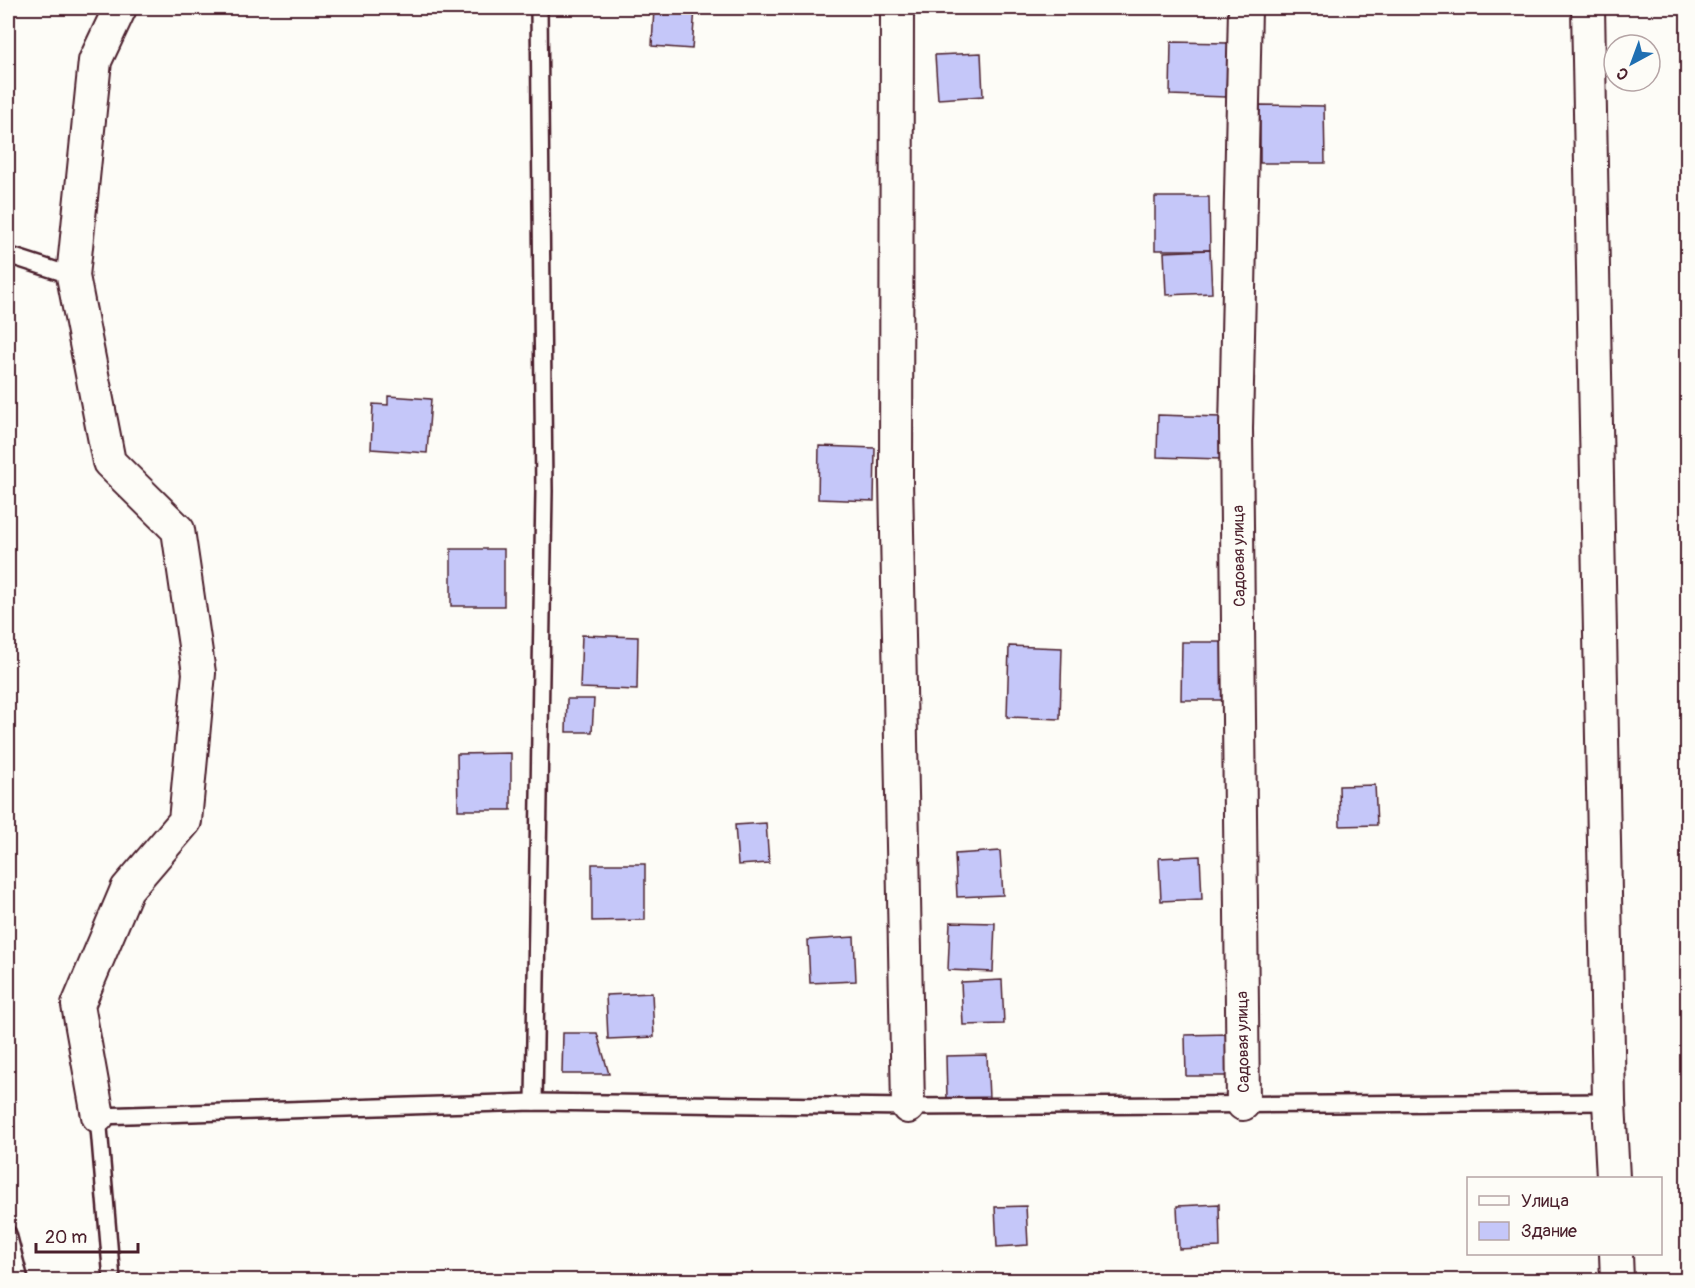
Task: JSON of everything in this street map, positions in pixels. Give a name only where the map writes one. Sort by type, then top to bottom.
[{"type":"street","points":[[98,1116],[78,1005],[127,889],[185,821],[199,673],[178,530],[110,462],[73,276],[95,61],[120,8]]},
{"type":"street","points":[[897,8],[896,479],[908,1107]]},
{"type":"street","name":"Садовая улица","points":[[1243,1104],[1236,429],[1245,8]]},
{"type":"street","points":[[1588,8],[1609,1102],[1613,1177]]},
{"type":"street","points":[[1616,1255],[1617,1281]]},
{"type":"lane","points":[[534,1102],[544,491],[538,8]]},
{"type":"lane","points":[[8,255],[73,276]]},
{"type":"lane","points":[[112,1281],[98,1116],[534,1102],[908,1107],[1609,1102]]},
{"type":"lane","points":[[8,1234],[20,1281]]},
{"type":"building","points":[[654,8],[695,8],[692,49],[652,46]]},
{"type":"building","points":[[1171,42],[1228,43],[1226,97],[1170,95]]},
{"type":"building","points":[[981,53],[983,96],[938,99],[935,55]]},
{"type":"building","points":[[1260,105],[1324,106],[1325,163],[1260,163]]},
{"type":"building","points":[[1155,197],[1209,197],[1210,250],[1155,250]]},
{"type":"building","points":[[1210,250],[1212,293],[1166,295],[1164,252]]},
{"type":"building","points":[[388,396],[431,399],[427,453],[371,449],[373,404],[388,405]]},
{"type":"building","points":[[1158,415],[1220,417],[1220,459],[1157,457]]},
{"type":"building","points":[[819,446],[875,448],[874,501],[818,499]]},
{"type":"building","points":[[451,549],[504,549],[504,606],[451,606]]},
{"type":"building","points":[[582,635],[638,637],[637,690],[580,688]]},
{"type":"building","points":[[1182,642],[1226,642],[1226,700],[1181,700]]},
{"type":"building","points":[[1009,646],[1062,648],[1060,719],[1007,717]]},
{"type":"building","points":[[567,699],[594,699],[592,732],[566,732]]},
{"type":"building","points":[[511,753],[511,810],[458,810],[457,754]]},
{"type":"building","points":[[1375,785],[1377,825],[1340,826],[1339,786]]},
{"type":"building","points":[[766,823],[769,863],[738,865],[735,825]]},
{"type":"building","points":[[1000,851],[1003,895],[957,897],[955,854]]},
{"type":"building","points":[[1200,856],[1202,899],[1161,901],[1159,858]]},
{"type":"building","points":[[592,864],[645,864],[645,920],[592,921]]},
{"type":"building","points":[[950,922],[995,923],[993,972],[948,970]]},
{"type":"building","points":[[854,937],[856,981],[810,983],[808,940]]},
{"type":"building","points":[[1002,980],[1004,1024],[963,1025],[961,982]]},
{"type":"building","points":[[652,993],[654,1037],[608,1039],[606,995]]},
{"type":"building","points":[[563,1033],[597,1033],[609,1074],[562,1074]]},
{"type":"building","points":[[1228,1034],[1229,1076],[1186,1076],[1185,1035]]},
{"type":"building","points":[[987,1055],[989,1098],[947,1099],[946,1056]]},
{"type":"building","points":[[1219,1204],[1220,1247],[1179,1249],[1177,1206]]},
{"type":"building","points":[[1026,1206],[1028,1245],[997,1247],[995,1207]]}]
